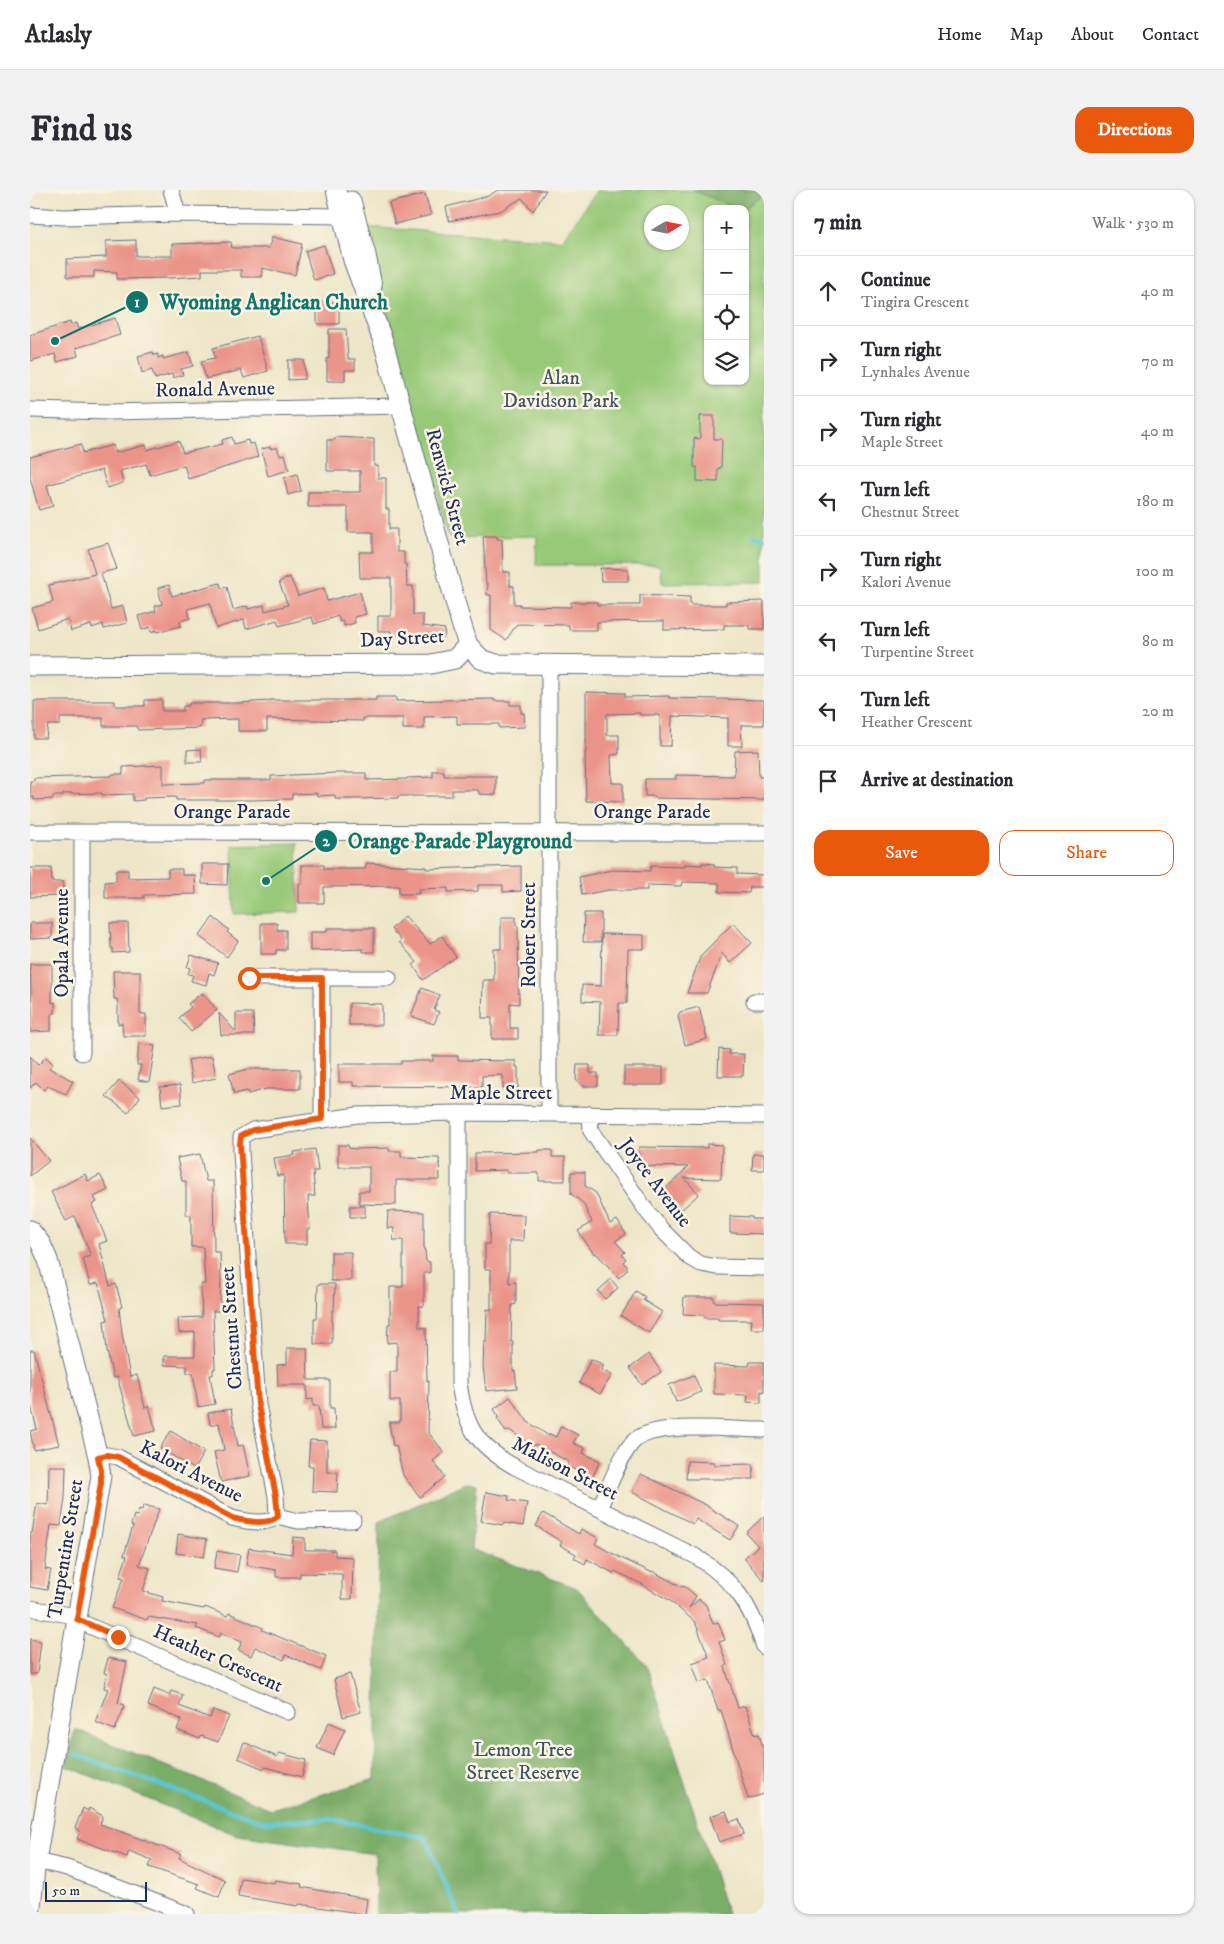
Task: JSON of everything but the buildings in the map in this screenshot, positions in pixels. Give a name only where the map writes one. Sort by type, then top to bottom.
[{"type":"street","points":[[171,190],[178,214]]},
{"type":"street","name":"Renwick Street","points":[[336,190],[368,264],[383,341],[468,645]]},
{"type":"street","name":"Renwick Street","points":[[348,190],[348,215]]},
{"type":"street","points":[[30,215],[64,217],[178,214],[348,215]]},
{"type":"street","name":"Ronald Avenue","points":[[30,410],[110,412],[401,406]]},
{"type":"street","name":"Day Street","points":[[30,666],[431,664],[455,659],[468,645],[481,659],[496,664],[549,666],[764,666]]},
{"type":"street","name":"Robert Street","points":[[549,666],[549,1113]]},
{"type":"street","name":"Orange Parade","points":[[30,832],[764,833]]},
{"type":"street","name":"Opala Avenue","points":[[82,832],[82,1053]]},
{"type":"street","points":[[249,978],[389,978]]},
{"type":"street","points":[[322,978],[322,1119]]},
{"type":"street","name":"Malison Street","points":[[459,1113],[459,1383],[468,1422],[479,1440],[495,1456],[697,1557],[714,1569],[731,1584],[747,1604],[758,1627],[764,1647]]},
{"type":"street","name":"Maple Street","points":[[241,1136],[253,1130],[358,1115],[549,1113],[764,1116]]},
{"type":"street","name":"Joyce Avenue","points":[[590,1114],[592,1130],[646,1210],[661,1229],[689,1257],[701,1264],[717,1267],[764,1268]]},
{"type":"street","name":"Chestnut Street","points":[[241,1136],[240,1152],[258,1405],[276,1496],[278,1516]]},
{"type":"street","name":"Turpentine Street","points":[[30,1230],[41,1244],[48,1260],[101,1470],[101,1483],[36,1861],[30,1914]]},
{"type":"street","points":[[600,1508],[626,1451],[634,1441],[646,1433],[676,1429],[764,1430]]},
{"type":"street","name":"Kalori Avenue","points":[[98,1457],[107,1455],[118,1457],[232,1518],[246,1521],[269,1521],[278,1516],[298,1521],[353,1520]]},
{"type":"street","name":"Heather Crescent","points":[[30,1608],[69,1615],[288,1712]]},
{"type":"street","points":[[36,1861],[67,1868],[187,1914]]},
{"type":"green space","name":"Alan Davidson Park","points":[[597,190],[764,190],[764,582],[662,583],[660,565],[536,565],[537,536],[449,538],[364,227],[562,240]]},
{"type":"green space","points":[[693,190],[764,190],[764,194],[749,205],[729,205]]},
{"type":"green space","points":[[297,843],[299,912],[234,914],[232,845]]},
{"type":"green space","name":"Lemon Tree Street Reserve","points":[[465,1483],[477,1484],[471,1549],[577,1588],[647,1666],[727,1914],[376,1914],[375,1854],[237,1835],[66,1766],[75,1729],[271,1809],[375,1779],[379,1522]]},
{"type":"waterway","points":[[754,536],[764,538]]},
{"type":"waterway","points":[[76,1755],[264,1822],[331,1819],[426,1838],[458,1914]]},
{"type":"place","name":"Wyoming Anglican Church","points":[[55,341]]},
{"type":"place","name":"Orange Parade Playground","points":[[266,881]]},
{"type":"route","points":[[118,1637],[77,1619],[101,1483],[98,1457],[107,1455],[118,1457],[232,1518],[246,1521],[269,1521],[278,1516],[276,1496],[258,1405],[240,1144],[241,1136],[253,1130],[322,1119],[322,978],[249,978]]}]
